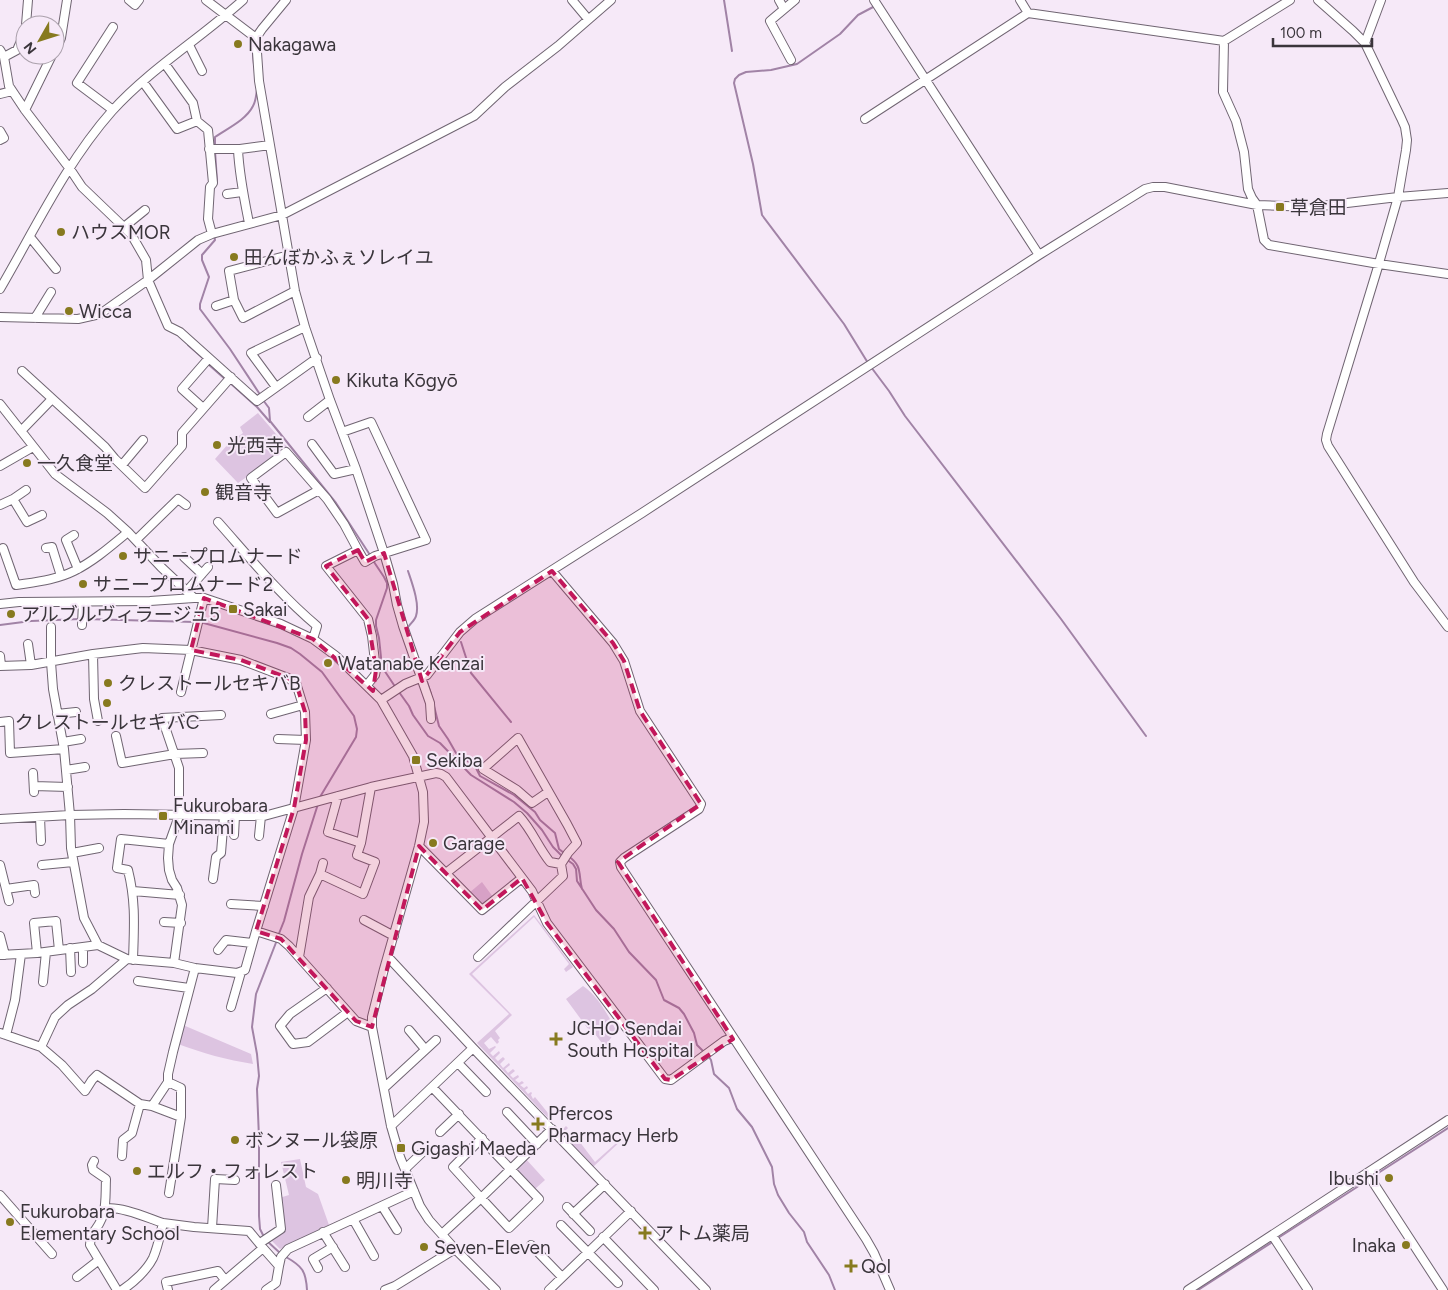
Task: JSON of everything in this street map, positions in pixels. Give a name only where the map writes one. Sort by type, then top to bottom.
[{"type":"street","points":[[27,15],[28,0]]},
{"type":"street","points":[[65,15],[67,0]]},
{"type":"street","points":[[129,0],[135,5],[139,0]]},
{"type":"street","points":[[206,0],[256,38]]},
{"type":"street","points":[[0,289],[70,169],[92,135],[113,110],[143,82],[243,0]]},
{"type":"street","points":[[286,0],[256,38],[259,81],[295,291],[305,327],[384,553],[403,626],[430,703],[431,719]]},
{"type":"street","points":[[572,0],[588,19]]},
{"type":"street","points":[[0,317],[78,319],[100,314],[148,280],[198,240],[249,223],[282,215],[474,116],[611,0]]},
{"type":"street","points":[[779,0],[784,9]]},
{"type":"street","points":[[791,60],[770,21],[795,0]]},
{"type":"street","points":[[874,0],[1039,255]]},
{"type":"street","points":[[1020,0],[1028,13]]},
{"type":"street","points":[[865,119],[1028,13],[1224,41],[1290,0]]},
{"type":"street","points":[[1318,0],[1365,42],[1405,127],[1407,140],[1398,197],[1326,440],[1414,582],[1448,627]]},
{"type":"street","points":[[1365,42],[1381,0]]},
{"type":"street","points":[[113,27],[77,83],[113,110]]},
{"type":"street","points":[[1224,41],[1223,92],[1236,121],[1244,152],[1248,189],[1257,205],[1264,240],[1269,245],[1448,274]]},
{"type":"street","points":[[189,45],[202,71]]},
{"type":"street","points":[[15,51],[2,54],[9,86],[82,187],[131,234],[146,260],[148,280],[168,326],[180,332],[228,380],[257,401],[317,358]]},
{"type":"street","points":[[165,64],[193,103],[197,121],[208,130],[213,148],[213,183],[210,188],[208,219],[213,234]]},
{"type":"street","points":[[25,110],[47,65]]},
{"type":"street","points":[[143,82],[177,130],[197,121]]},
{"type":"street","points":[[0,94],[12,91]]},
{"type":"street","points":[[0,131],[4,138],[0,140]]},
{"type":"street","points":[[213,148],[238,149],[270,145]]},
{"type":"street","points":[[238,149],[238,166],[249,223]]},
{"type":"street","points":[[381,700],[405,684],[427,675],[460,632],[475,619],[1144,189],[1165,187],[1257,205],[1313,207],[1448,193]]},
{"type":"street","points":[[227,194],[242,192]]},
{"type":"street","points":[[124,227],[145,210]]},
{"type":"street","points":[[30,237],[56,269]]},
{"type":"street","points":[[289,254],[229,271],[234,300],[243,318],[295,291]]},
{"type":"street","points":[[35,318],[51,292]]},
{"type":"street","points":[[216,306],[234,300]]},
{"type":"street","points":[[276,387],[251,353],[305,327]]},
{"type":"street","points":[[203,408],[182,389],[207,361]]},
{"type":"street","points":[[22,371],[105,447],[145,488],[182,446],[182,433],[228,380]]},
{"type":"street","points":[[21,431],[52,399]]},
{"type":"street","points":[[308,417],[330,400]]},
{"type":"street","points":[[0,404],[3,414],[21,431],[55,474],[108,513],[194,598]]},
{"type":"street","points":[[319,490],[277,513],[251,478],[286,452],[327,499],[344,524],[365,562],[384,553],[426,540],[372,422],[342,432]]},
{"type":"street","points":[[122,465],[143,440]]},
{"type":"street","points":[[312,444],[334,474],[356,470]]},
{"type":"street","points":[[0,466],[33,447]]},
{"type":"street","points":[[0,505],[26,490]]},
{"type":"street","points":[[13,499],[27,522],[42,515]]},
{"type":"street","points":[[136,540],[178,499],[186,505]]},
{"type":"street","points":[[218,522],[274,586],[302,614],[318,626],[313,639]]},
{"type":"street","points":[[3,548],[16,585],[50,579],[78,569],[104,553],[128,532]]},
{"type":"street","points":[[74,535],[66,540],[78,569]]},
{"type":"street","points":[[46,548],[52,547],[61,576]]},
{"type":"street","points":[[358,550],[326,566],[368,619],[376,670],[375,675],[367,685]]},
{"type":"street","points":[[184,557],[205,570],[187,591]]},
{"type":"street","points":[[552,571],[597,624],[620,655],[640,711],[701,804],[699,809],[624,858],[620,862],[621,867],[866,1239],[874,1252],[890,1290]]},
{"type":"street","points":[[181,692],[204,598]]},
{"type":"street","points":[[0,604],[204,598],[281,624],[313,639],[336,656],[381,700],[413,756],[420,777],[424,807],[424,822],[420,846],[372,1017],[372,1027],[391,1126],[405,1169],[429,1220],[496,1290]]},
{"type":"street","points":[[82,602],[82,625]]},
{"type":"street","points":[[51,627],[53,689],[68,787],[72,853],[84,918],[98,945]]},
{"type":"street","points":[[28,644],[31,665]]},
{"type":"street","points":[[0,656],[0,666],[31,665],[93,654],[143,648],[191,650],[241,660],[288,678],[296,683],[305,712],[306,740],[294,808],[245,970],[237,973],[195,968],[174,963],[130,960],[98,945],[37,953],[2,955],[0,936]]},
{"type":"street","points":[[93,654],[94,699],[98,722]]},
{"type":"street","points":[[271,714],[303,705]]},
{"type":"street","points":[[57,714],[76,712]]},
{"type":"street","points":[[174,963],[182,905],[180,895],[169,870],[168,858],[169,844],[179,816],[179,768],[162,718],[221,714]]},
{"type":"street","points":[[0,722],[9,721],[10,753],[63,746],[81,739]]},
{"type":"street","points":[[116,736],[122,763],[175,754],[203,753]]},
{"type":"street","points":[[478,957],[563,876],[562,863],[577,843],[518,738],[483,769],[517,790],[532,803],[548,792]]},
{"type":"street","points":[[278,739],[306,740]]},
{"type":"street","points":[[66,770],[85,767]]},
{"type":"street","points":[[33,773],[34,789],[68,787]]},
{"type":"street","points":[[0,819],[124,814],[261,816],[324,801],[371,787],[436,773],[441,774],[446,777],[532,891],[547,923],[665,1080],[671,1080],[724,1041],[733,1039]]},
{"type":"street","points":[[320,874],[363,894],[375,862],[357,856],[371,787]]},
{"type":"street","points":[[338,796],[328,832],[361,843]]},
{"type":"street","points":[[213,879],[216,857],[221,852],[224,816]]},
{"type":"street","points":[[234,835],[235,816]]},
{"type":"street","points":[[259,836],[261,816]]},
{"type":"street","points":[[446,873],[519,816],[528,825],[550,862],[562,863]]},
{"type":"street","points":[[40,817],[41,840]]},
{"type":"street","points":[[40,1047],[55,1017],[68,1004],[92,989],[130,960],[135,908],[128,870],[117,868],[121,839],[169,844]]},
{"type":"street","points":[[420,846],[482,910],[522,878]]},
{"type":"street","points":[[72,853],[99,848]]},
{"type":"street","points":[[42,865],[74,862]]},
{"type":"street","points":[[299,957],[309,897],[323,863]]},
{"type":"street","points":[[0,865],[9,901]]},
{"type":"street","points":[[6,889],[34,885],[35,894]]},
{"type":"street","points":[[133,890],[180,895]]},
{"type":"street","points":[[231,904],[264,906]]},
{"type":"street","points":[[364,920],[394,936]]},
{"type":"street","points":[[37,953],[34,923],[56,921],[59,950]]},
{"type":"street","points":[[164,922],[180,922]]},
{"type":"street","points":[[256,931],[277,938],[299,957],[356,1021],[372,1027]]},
{"type":"street","points":[[218,950],[226,940],[252,943]]},
{"type":"street","points":[[83,963],[84,946]]},
{"type":"street","points":[[70,948],[71,972]]},
{"type":"street","points":[[43,982],[46,952]]},
{"type":"street","points":[[21,954],[15,1000],[3,1034],[40,1047],[62,1065],[85,1091],[97,1075],[140,1104],[152,1106],[181,1117]]},
{"type":"street","points":[[388,957],[706,1290]]},
{"type":"street","points":[[152,1106],[168,1082],[173,1052],[195,968]]},
{"type":"street","points":[[231,1007],[241,972]]},
{"type":"street","points":[[138,981],[189,988]]},
{"type":"street","points":[[327,988],[290,1014],[280,1026],[293,1044],[308,1042],[348,1012]]},
{"type":"street","points":[[409,1030],[425,1049]]},
{"type":"street","points":[[384,1088],[436,1040]]},
{"type":"street","points":[[391,1126],[473,1048]]},
{"type":"street","points":[[458,1062],[486,1092]]},
{"type":"street","points":[[168,1082],[181,1088],[181,1117],[169,1193]]},
{"type":"street","points":[[432,1087],[482,1138],[539,1199],[509,1228],[453,1167],[482,1138]]},
{"type":"street","points":[[122,1156],[124,1140],[132,1133],[140,1104]]},
{"type":"street","points":[[507,1112],[537,1144]]},
{"type":"street","points":[[440,1132],[459,1114]]},
{"type":"street","points":[[1188,1290],[1275,1239],[1370,1176],[1448,1120]]},
{"type":"street","points":[[442,1234],[552,1129]]},
{"type":"street","points":[[405,1169],[426,1149]]},
{"type":"street","points":[[94,1161],[92,1165],[93,1170],[106,1179],[102,1219],[90,1235],[90,1245],[118,1289],[144,1270],[153,1257],[159,1243],[163,1223]]},
{"type":"street","points":[[1370,1176],[1443,1290]]},
{"type":"street","points":[[212,1228],[215,1179],[235,1180]]},
{"type":"street","points":[[573,1214],[605,1184]]},
{"type":"street","points":[[214,1290],[263,1243],[281,1229],[276,1185]]},
{"type":"street","points":[[266,1290],[276,1282],[283,1254],[323,1232],[414,1191]]},
{"type":"street","points":[[0,1195],[52,1254]]},
{"type":"street","points":[[382,1206],[397,1230]]},
{"type":"street","points":[[567,1207],[590,1231]]},
{"type":"street","points":[[104,1209],[110,1208],[124,1211],[163,1223],[250,1232],[263,1243],[279,1266]]},
{"type":"street","points":[[549,1290],[631,1211]]},
{"type":"street","points":[[353,1219],[374,1256]]},
{"type":"street","points":[[561,1225],[618,1283]]},
{"type":"street","points":[[323,1232],[345,1267]]},
{"type":"street","points":[[604,1237],[654,1290]]},
{"type":"street","points":[[1275,1239],[1308,1290]]},
{"type":"street","points":[[531,1245],[562,1277]]},
{"type":"street","points":[[318,1268],[313,1258],[333,1247]]},
{"type":"street","points":[[385,1290],[396,1288],[455,1249]]},
{"type":"street","points":[[77,1277],[99,1260]]},
{"type":"street","points":[[214,1263],[225,1280]]},
{"type":"street","points":[[168,1290],[166,1282],[218,1271]]},
{"type":"street","points":[[276,1282],[281,1290]]},
{"type":"highlighted area","points":[[358,550],[365,562],[384,553],[422,681],[460,632],[552,571],[613,643],[624,661],[640,711],[701,804],[618,862],[733,1039],[671,1080],[665,1079],[547,923],[522,878],[482,910],[419,846],[372,1027],[356,1021],[281,939],[256,931],[294,808],[306,740],[305,712],[296,683],[288,678],[241,660],[191,650],[204,598],[313,639],[373,691],[376,670],[368,619],[326,566]]},
{"type":"shaded area","points":[[258,413],[288,448],[238,483],[215,459],[229,443],[243,433],[240,427]]},
{"type":"shaded area","points":[[482,882],[493,897],[484,905],[480,904],[469,893]]},
{"type":"shaded area","points":[[534,915],[573,967],[566,972],[564,969],[569,964],[534,917],[472,974],[512,1015],[495,1031],[500,1038],[497,1044],[491,1037],[484,1043],[489,1049],[496,1047],[490,1053],[493,1056],[499,1051],[500,1053],[495,1058],[498,1061],[503,1057],[505,1059],[500,1064],[503,1068],[509,1063],[510,1065],[505,1069],[508,1073],[513,1069],[515,1071],[510,1075],[513,1078],[518,1075],[519,1077],[515,1080],[519,1083],[522,1081],[524,1083],[520,1085],[524,1088],[527,1086],[528,1088],[525,1090],[528,1094],[532,1093],[533,1099],[535,1097],[552,1118],[550,1120],[477,1043],[509,1014],[469,974]]},
{"type":"shaded area","points":[[583,986],[598,1000],[616,1030],[605,1047],[595,1034],[591,1033],[566,999]]},
{"type":"shaded area","points":[[183,1025],[251,1054],[253,1064],[215,1056],[178,1044]]},
{"type":"shaded area","points":[[566,1126],[568,1128],[564,1132],[574,1144],[579,1141],[595,1162],[624,1138],[593,1167],[560,1132]]},
{"type":"shaded area","points":[[525,1158],[545,1180],[535,1189],[518,1172],[517,1167]]},
{"type":"shaded area","points":[[300,1159],[306,1187],[318,1194],[329,1225],[280,1249],[270,1239],[284,1229],[279,1198],[289,1195],[281,1162]]},
{"type":"waterway","points":[[255,32],[281,0]]},
{"type":"waterway","points":[[724,0],[732,51]]},
{"type":"waterway","points":[[868,363],[844,324],[762,215],[753,164],[734,83],[739,75],[746,72],[771,70],[797,64],[840,34],[858,15],[875,6]]},
{"type":"waterway","points":[[252,43],[254,65]]},
{"type":"waterway","points":[[215,146],[215,137],[250,111],[255,102],[257,90]]},
{"type":"waterway","points":[[215,151],[217,181]]},
{"type":"waterway","points":[[214,235],[215,240],[202,255],[202,260],[209,277],[200,309],[230,349],[261,396]]},
{"type":"waterway","points":[[188,345],[205,360]]},
{"type":"waterway","points":[[208,364],[225,379]]},
{"type":"waterway","points":[[871,367],[905,416],[1061,619],[1146,736]]},
{"type":"waterway","points":[[229,382],[257,407],[270,422]]},
{"type":"waterway","points":[[263,400],[269,408],[270,421],[336,503],[370,555]]},
{"type":"waterway","points":[[372,559],[387,583],[376,626],[382,667],[396,688]]},
{"type":"waterway","points":[[408,571],[417,606],[415,617],[409,626]]},
{"type":"waterway","points":[[0,625],[31,621],[80,619]]},
{"type":"waterway","points":[[85,619],[195,622]]},
{"type":"waterway","points":[[200,622],[291,648],[322,672],[354,716],[357,729],[356,737],[320,797]]},
{"type":"waterway","points":[[461,642],[471,673],[511,722]]},
{"type":"waterway","points":[[427,682],[431,694]]},
{"type":"waterway","points":[[399,692],[428,736],[440,743],[471,775],[514,802],[527,813],[562,856]]},
{"type":"waterway","points":[[434,706],[439,726],[456,753],[475,766],[480,776],[514,795],[535,812],[540,820],[555,833],[559,849],[564,853]]},
{"type":"waterway","points":[[278,936],[318,804]]},
{"type":"waterway","points":[[568,856],[578,867],[582,889]]},
{"type":"waterway","points":[[566,859],[576,869],[577,881],[596,910],[614,929],[629,952],[656,980],[664,1000],[679,1008],[684,1014],[694,1033],[697,1045],[703,1051]]},
{"type":"waterway","points":[[264,1237],[260,1229],[259,1216],[257,1089],[259,1076],[252,1027],[256,994],[277,940]]},
{"type":"waterway","points":[[709,1057],[714,1074],[729,1088],[737,1109],[752,1127],[772,1167],[774,1184],[778,1195],[804,1232],[807,1242],[829,1275],[835,1290]]},
{"type":"waterway","points":[[1372,1177],[1448,1128]]},
{"type":"waterway","points":[[1278,1238],[1368,1180]]},
{"type":"waterway","points":[[267,1241],[280,1253]]},
{"type":"waterway","points":[[1198,1290],[1274,1241]]},
{"type":"waterway","points":[[286,1257],[296,1263],[302,1270],[306,1278],[307,1290]]},
{"type":"place","name":"Nakagawa","points":[[238,44]]},
{"type":"place","name":"草倉田","points":[[1280,207]]},
{"type":"place","name":"ハウスMOR","points":[[61,232]]},
{"type":"place","name":"田んぼかふぇソレイユ","points":[[234,257]]},
{"type":"place","name":"Wicca","points":[[69,311]]},
{"type":"place","name":"Kikuta Kōgyō","points":[[336,380]]},
{"type":"place","name":"光西寺","points":[[217,445]]},
{"type":"place","name":"一久食堂","points":[[27,463]]},
{"type":"place","name":"観音寺","points":[[205,492]]},
{"type":"place","name":"サニープロムナード","points":[[123,556]]},
{"type":"place","name":"サニープロムナード2","points":[[83,584]]},
{"type":"place","name":"Sakai","points":[[233,609]]},
{"type":"place","name":"アルブルヴィラージュ5","points":[[11,614]]},
{"type":"place","name":"Watanabe Kenzai","points":[[328,663]]},
{"type":"place","name":"クレストールセキバB","points":[[108,683]]},
{"type":"place","name":"クレストールセキバC","points":[[107,703]]},
{"type":"place","name":"Sekiba","points":[[416,760]]},
{"type":"place","name":"Fukurobara Minami","points":[[163,816]]},
{"type":"place","name":"Garage","points":[[433,843]]},
{"type":"place","name":"JCHO Sendai South Hospital","points":[[556,1039]]},
{"type":"place","name":"Pfercos Pharmacy Herb","points":[[538,1124]]},
{"type":"place","name":"ボンヌール袋原","points":[[235,1140]]},
{"type":"place","name":"Gigashi Maeda","points":[[401,1148]]},
{"type":"place","name":"エルフ・フォレスト","points":[[137,1171]]},
{"type":"place","name":"Ibushi","points":[[1389,1178]]},
{"type":"place","name":"明川寺","points":[[346,1180]]},
{"type":"place","name":"Fukurobara Elementary School","points":[[10,1222]]},
{"type":"place","name":"アトム薬局","points":[[645,1233]]},
{"type":"place","name":"Inaka","points":[[1406,1245]]},
{"type":"place","name":"Seven-Eleven","points":[[424,1247]]},
{"type":"place","name":"Qol","points":[[851,1266]]}]
